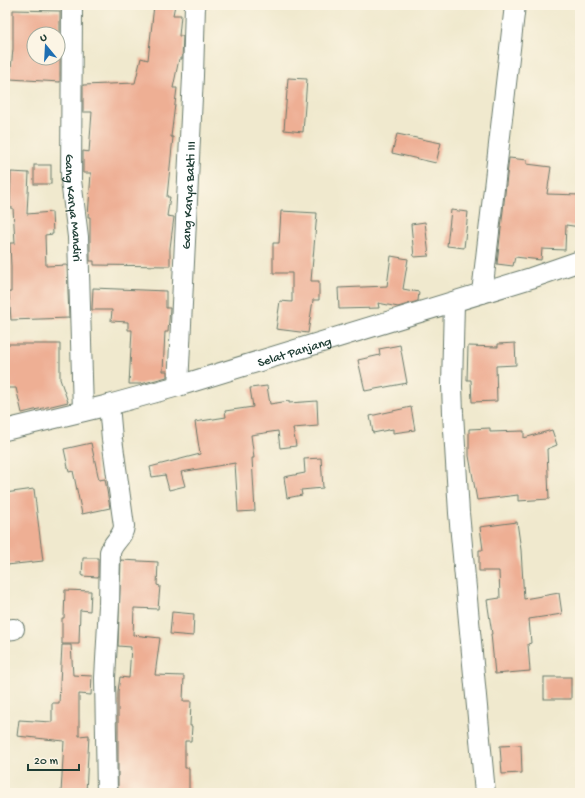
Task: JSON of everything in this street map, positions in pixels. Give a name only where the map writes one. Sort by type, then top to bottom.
[{"type":"street","name":"Gang Karya Mandiri","points":[[72,5],[71,180],[78,237],[83,411]]},
{"type":"street","name":"Gang Karya Bakti III","points":[[178,386],[195,5]]},
{"type":"street","points":[[482,293],[515,5]]},
{"type":"street","name":"Selat Panjang","points":[[5,430],[109,405],[178,386],[454,302],[580,261]]},
{"type":"street","points":[[454,302],[452,386],[459,513],[485,793]]},
{"type":"street","points":[[107,793],[105,678],[110,552],[113,544],[122,536],[124,526],[112,440],[109,405]]},
{"type":"building","points":[[154,5],[175,5],[173,15],[181,15],[179,36],[183,36],[182,59],[179,59],[173,88],[177,88],[171,137],[173,137],[167,197],[170,197],[167,216],[174,217],[170,248],[170,266],[94,265],[94,261],[90,261],[90,217],[88,217],[91,173],[83,173],[83,151],[89,152],[92,112],[83,112],[83,85],[135,83],[141,58],[148,60]]},
{"type":"building","points":[[13,10],[60,11],[60,26],[26,26],[26,66],[60,66],[60,82],[10,79],[13,49]]},
{"type":"building","points":[[288,78],[307,79],[303,132],[284,130]]},
{"type":"building","points":[[397,134],[441,143],[436,163],[392,153]]},
{"type":"building","points":[[509,158],[527,160],[527,164],[551,167],[547,194],[580,195],[580,227],[566,225],[565,250],[542,249],[541,260],[515,257],[513,266],[497,264]]},
{"type":"building","points":[[34,165],[51,165],[51,184],[34,184]]},
{"type":"building","points":[[11,172],[29,173],[27,214],[52,212],[53,234],[45,235],[46,266],[67,265],[69,318],[11,320],[9,292],[11,292],[10,243],[15,243],[13,208],[10,208]]},
{"type":"building","points":[[451,210],[468,212],[464,248],[447,246]]},
{"type":"building","points":[[281,211],[317,213],[311,281],[319,281],[319,300],[313,300],[308,333],[276,329],[280,301],[292,302],[292,273],[273,273],[273,243],[279,243]]},
{"type":"building","points":[[425,222],[429,256],[414,257],[411,224]]},
{"type":"building","points":[[391,256],[408,259],[403,289],[419,292],[418,301],[398,307],[378,303],[379,308],[339,309],[338,288],[387,286]]},
{"type":"building","points":[[93,288],[166,291],[166,308],[170,308],[168,332],[165,332],[163,371],[167,371],[167,377],[141,384],[129,384],[132,330],[128,330],[128,322],[111,321],[112,310],[92,310]]},
{"type":"building","points":[[515,343],[516,365],[496,366],[497,401],[472,402],[471,380],[467,380],[468,346],[498,347],[498,344]]},
{"type":"building","points":[[5,344],[60,344],[60,379],[68,402],[22,413],[16,388],[5,388]]},
{"type":"building","points":[[400,345],[407,383],[365,391],[358,360],[380,355],[379,349]]},
{"type":"building","points":[[267,386],[270,404],[289,401],[289,403],[317,401],[318,426],[293,428],[296,446],[280,448],[278,431],[251,435],[254,458],[252,458],[255,511],[238,512],[235,463],[181,472],[185,486],[169,490],[165,475],[152,477],[150,467],[200,454],[195,422],[226,417],[225,411],[253,407],[250,388]]},
{"type":"building","points":[[411,407],[415,430],[393,433],[393,429],[373,433],[370,416]]},
{"type":"building","points":[[490,428],[490,432],[524,431],[524,438],[552,430],[557,445],[547,449],[549,499],[518,501],[518,495],[477,500],[469,456],[469,429]]},
{"type":"building","points":[[91,443],[99,480],[105,479],[110,508],[82,514],[73,471],[69,472],[64,449]]},
{"type":"building","points":[[321,458],[323,488],[301,490],[302,495],[287,498],[284,477],[305,473],[304,459]]},
{"type":"building","points":[[34,489],[43,561],[7,565],[5,548],[5,493]]},
{"type":"building","points":[[517,522],[521,550],[524,599],[559,593],[562,614],[529,619],[531,643],[528,644],[530,671],[495,674],[492,634],[487,600],[500,598],[499,571],[479,571],[479,550],[483,550],[480,527]]},
{"type":"building","points":[[83,558],[98,558],[98,577],[82,576]]},
{"type":"building","points":[[121,560],[158,562],[157,585],[160,586],[158,609],[134,608],[133,635],[160,638],[155,675],[184,676],[183,701],[191,701],[191,741],[185,741],[185,768],[189,768],[189,793],[118,793],[118,691],[120,677],[129,678],[131,647],[118,646]]},
{"type":"building","points":[[65,590],[91,591],[90,611],[80,610],[79,644],[62,644],[62,618],[64,618]]},
{"type":"building","points":[[172,612],[194,614],[193,636],[170,634]]},
{"type":"building","points":[[62,645],[71,645],[73,675],[92,676],[91,695],[79,694],[79,736],[89,735],[86,793],[61,793],[64,741],[17,736],[19,720],[52,722],[52,703],[59,703]]},
{"type":"building","points":[[544,677],[571,677],[571,699],[544,699]]},
{"type":"building","points":[[521,745],[522,773],[502,774],[500,746]]}]
